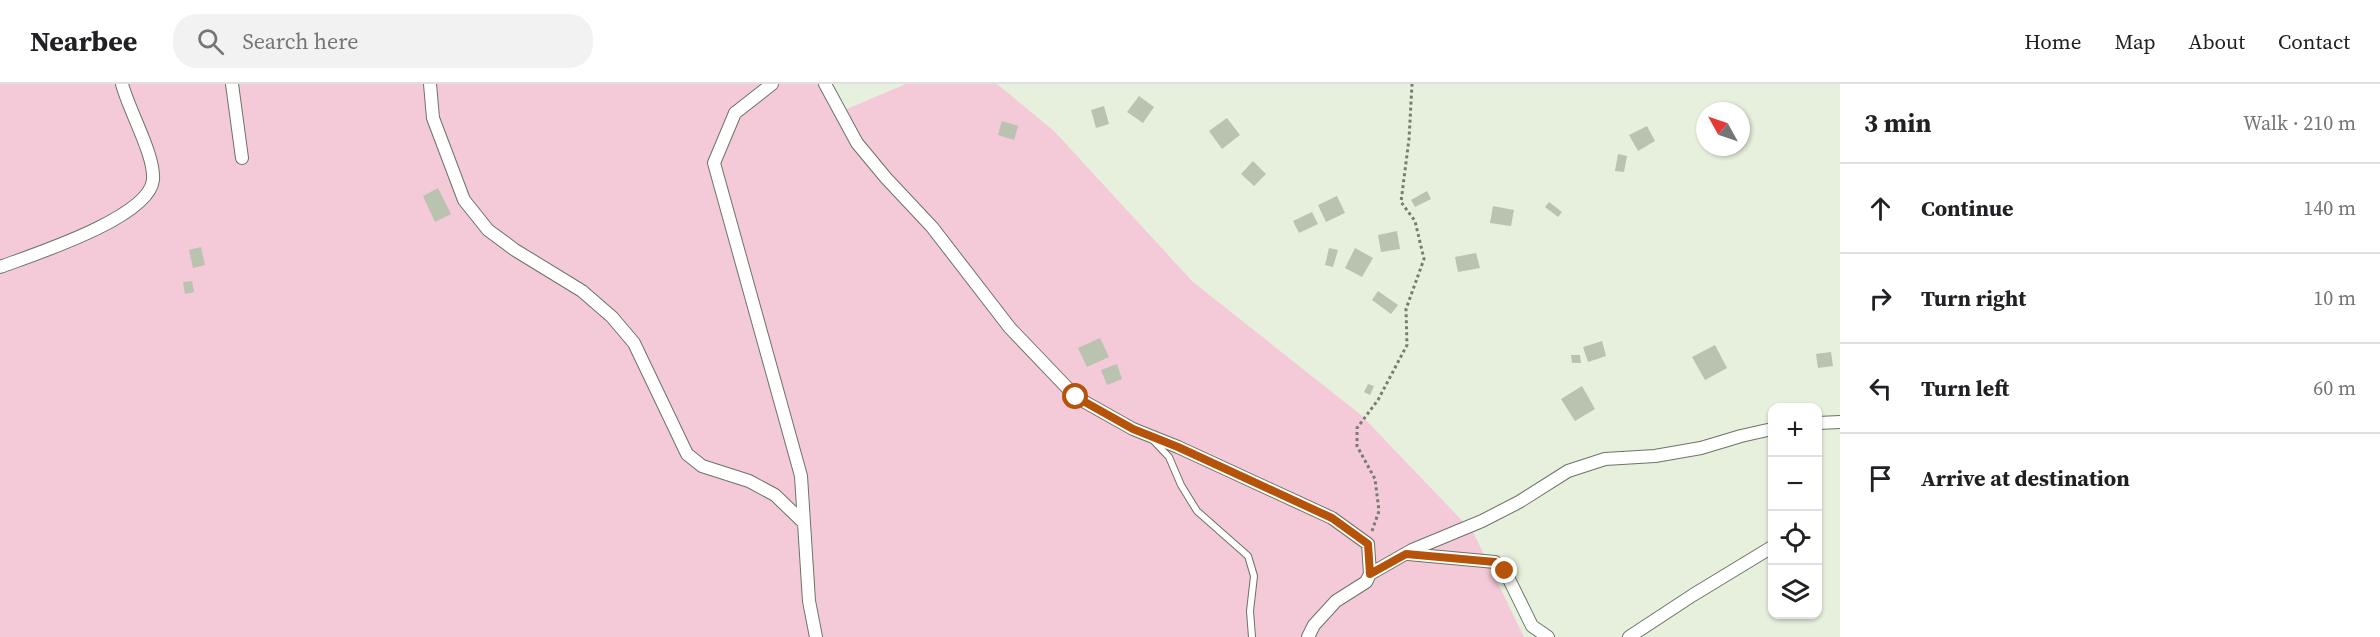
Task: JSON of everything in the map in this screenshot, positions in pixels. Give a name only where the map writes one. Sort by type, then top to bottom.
[{"type":"street","points":[[0,267],[88,234],[132,209],[145,197],[153,182],[151,165],[122,84]]},
{"type":"street","points":[[232,84],[242,158]]},
{"type":"street","points":[[430,84],[433,118],[464,200],[488,230],[515,250],[582,291],[612,317],[634,343],[687,454],[702,466],[749,481],[775,495],[804,523]]},
{"type":"street","points":[[772,84],[735,113],[714,163],[801,476],[809,601],[816,637]]},
{"type":"street","points":[[825,84],[857,143],[932,227],[1010,328],[1076,397],[1133,429],[1332,518],[1368,544],[1370,574],[1366,582],[1336,601],[1314,625],[1308,637]]},
{"type":"street","points":[[1822,423],[1840,422]]},
{"type":"street","points":[[1370,574],[1406,554],[1482,521],[1568,471],[1605,459],[1655,456],[1701,448],[1768,430]]},
{"type":"street","points":[[1629,637],[1693,595],[1768,551]]},
{"type":"street","points":[[1406,554],[1495,562],[1505,571],[1532,626],[1548,637]]},
{"type":"lane","points":[[1150,436],[1169,457],[1181,485],[1197,511],[1248,556],[1254,576],[1250,611],[1252,637]]},
{"type":"path","points":[[1368,544],[1379,511],[1375,479],[1356,446],[1358,428],[1378,400],[1407,345],[1406,309],[1424,259],[1414,221],[1401,202],[1409,139],[1412,84]]},
{"type":"shaded area","points":[[0,84],[825,84],[842,111],[906,84],[997,84],[1054,131],[1193,282],[1361,415],[1473,532],[1524,637],[0,637]]},
{"type":"building","points":[[1139,96],[1154,107],[1143,123],[1127,112]]},
{"type":"building","points":[[1104,106],[1109,124],[1096,128],[1091,110]]},
{"type":"building","points":[[1227,118],[1240,135],[1222,149],[1209,131]]},
{"type":"building","points":[[1002,121],[1018,126],[1014,140],[998,135]]},
{"type":"building","points":[[1647,126],[1655,141],[1638,151],[1629,135]]},
{"type":"building","points":[[1618,154],[1627,156],[1624,172],[1615,171]]},
{"type":"building","points":[[1253,161],[1266,174],[1254,186],[1241,174]]},
{"type":"building","points":[[438,188],[451,214],[435,222],[423,196]]},
{"type":"building","points":[[1427,191],[1431,199],[1415,207],[1411,200]]},
{"type":"building","points":[[1337,196],[1345,213],[1326,222],[1318,205]]},
{"type":"building","points":[[1549,202],[1562,212],[1558,217],[1545,207]]},
{"type":"building","points":[[1493,206],[1514,210],[1511,226],[1490,223]]},
{"type":"building","points":[[1312,212],[1318,224],[1299,233],[1293,221]]},
{"type":"building","points":[[1397,231],[1400,249],[1381,252],[1378,235]]},
{"type":"building","points":[[201,247],[205,265],[193,268],[189,250]]},
{"type":"building","points":[[1329,248],[1338,250],[1333,267],[1325,265]]},
{"type":"building","points":[[1355,248],[1373,258],[1362,277],[1345,268]]},
{"type":"building","points":[[1476,253],[1480,268],[1458,272],[1455,257]]},
{"type":"building","points":[[192,281],[194,292],[185,294],[183,282]]},
{"type":"building","points":[[1378,291],[1398,305],[1391,314],[1372,300]]},
{"type":"building","points":[[1100,338],[1109,357],[1087,367],[1078,348]]},
{"type":"building","points":[[1602,341],[1606,356],[1588,362],[1583,347]]},
{"type":"building","points":[[1715,345],[1727,368],[1705,380],[1692,357]]},
{"type":"building","points":[[1831,352],[1833,366],[1818,368],[1816,354]]},
{"type":"building","points":[[1571,355],[1580,355],[1581,363],[1572,363]]},
{"type":"building","points":[[1117,364],[1122,379],[1107,385],[1101,370]]},
{"type":"building","points":[[1368,384],[1374,386],[1370,395],[1364,392]]},
{"type":"building","points":[[1582,386],[1595,409],[1575,421],[1561,399]]},
{"type":"route","points":[[1076,397],[1133,429],[1178,447],[1332,518],[1368,544],[1370,574],[1406,554],[1495,562],[1505,571]]}]
